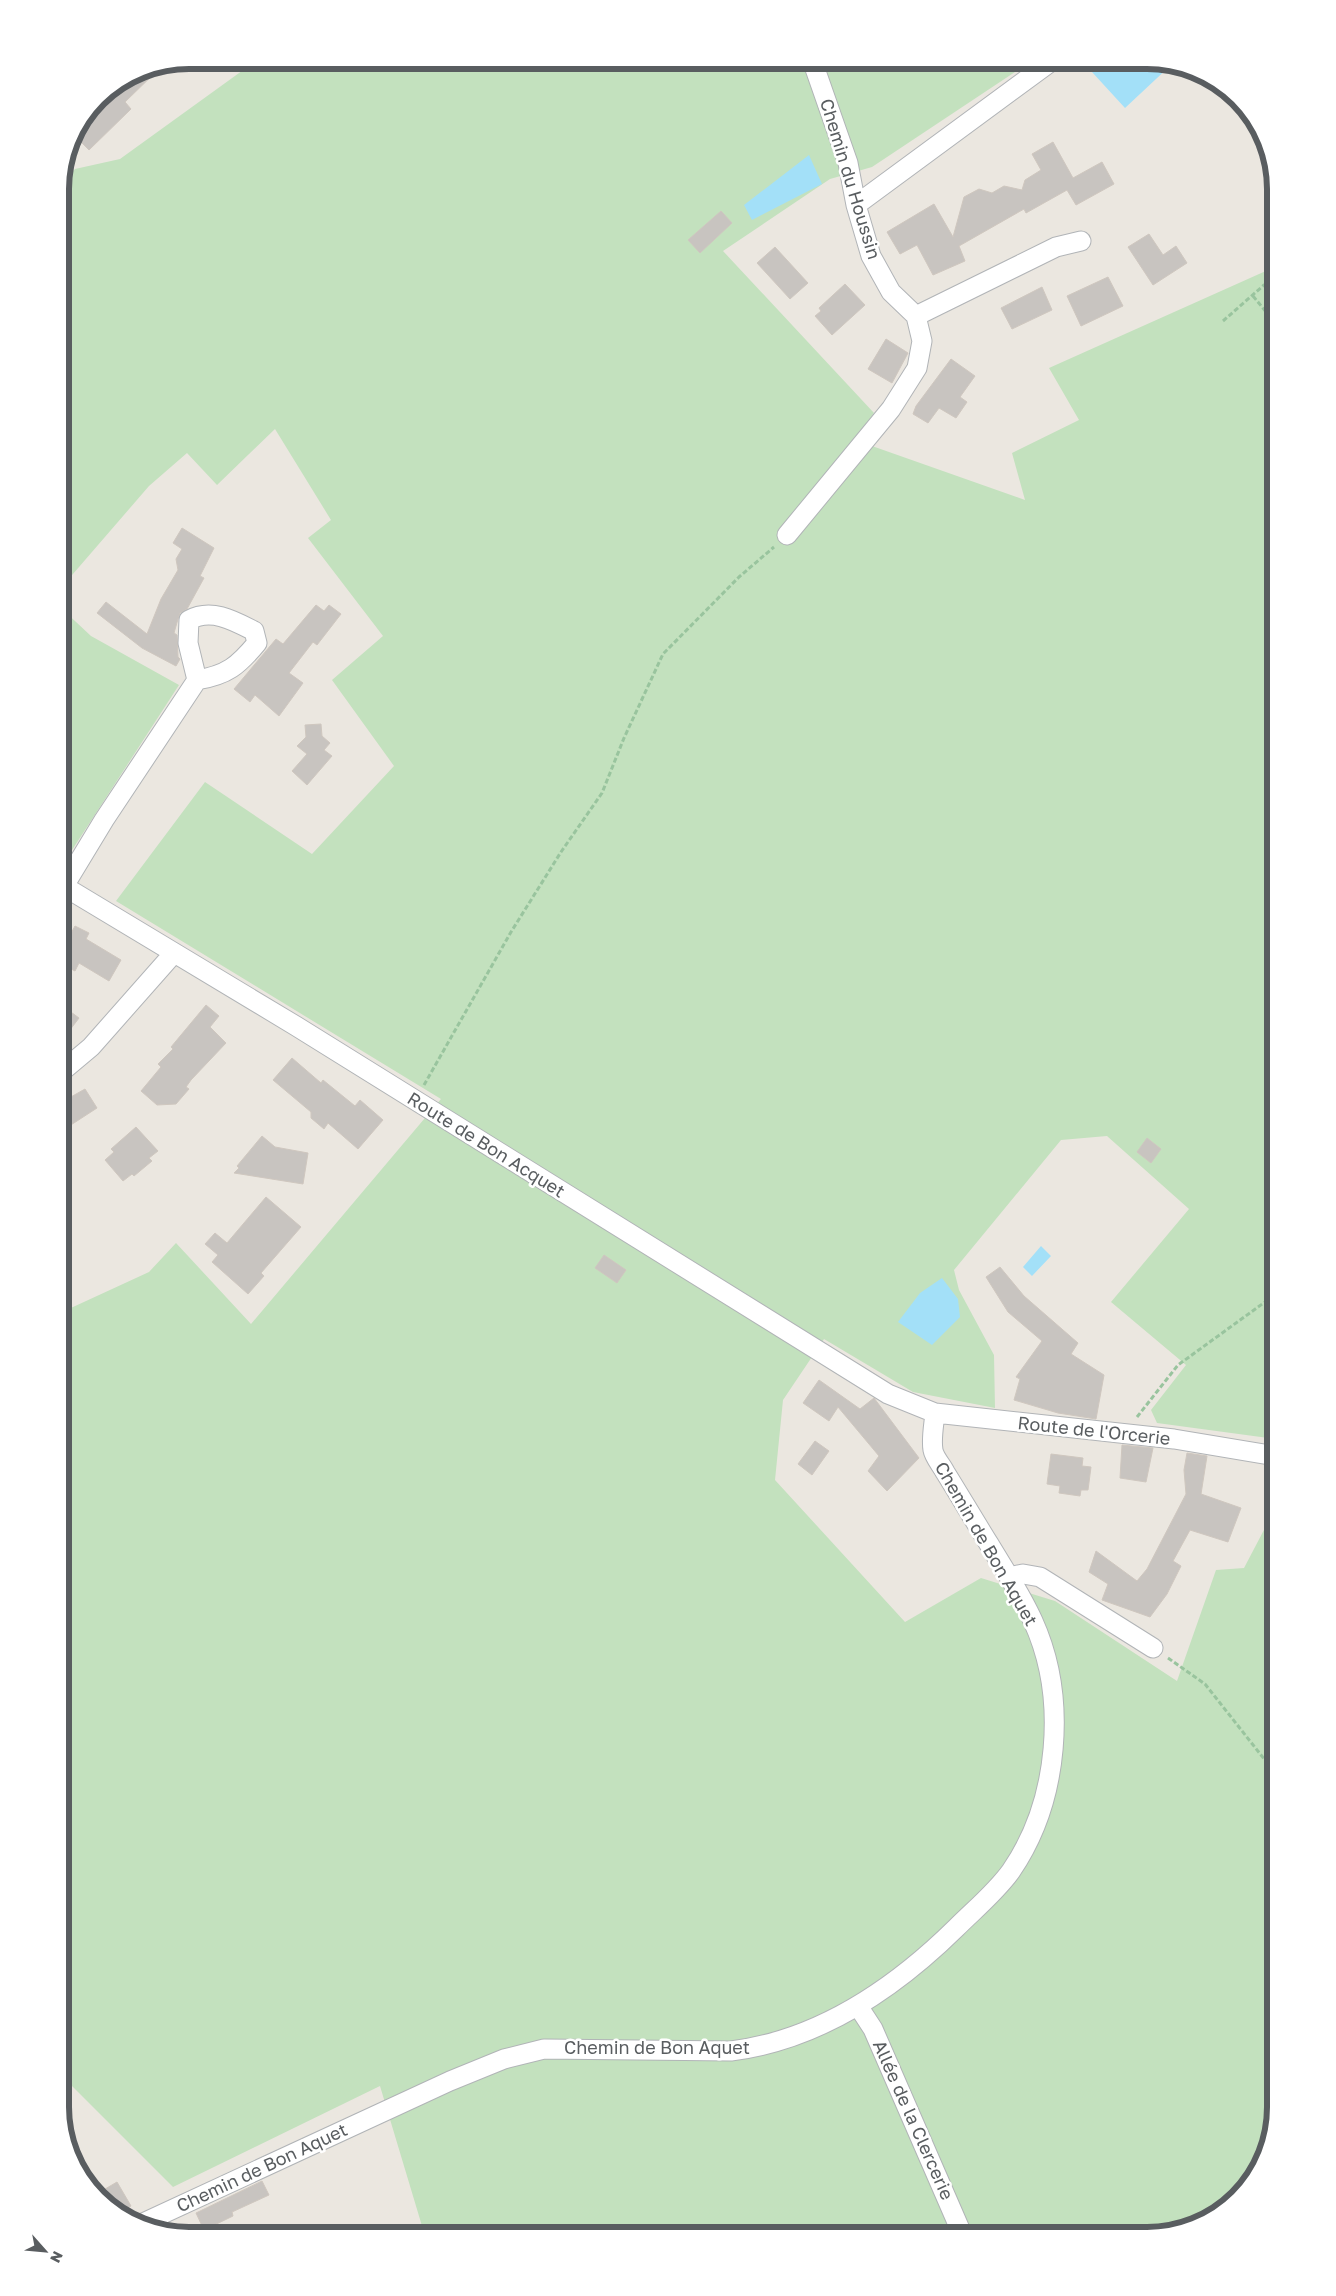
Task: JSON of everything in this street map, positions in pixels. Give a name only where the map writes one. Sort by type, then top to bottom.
[{"type":"street","name":"Chemin du Houssin","points":[[815,69],[848,162],[856,205],[871,256],[891,292],[916,316]]},
{"type":"street","points":[[856,205],[1041,69]]},
{"type":"street","points":[[787,535],[891,409],[917,368],[922,341],[916,316],[1056,247],[1081,241]]},
{"type":"street","points":[[69,874],[197,680]]},
{"type":"street","name":"Route de Bon Acquet","points":[[69,889],[415,1100],[888,1394],[912,1405]]},
{"type":"street","points":[[69,1065],[91,1047],[174,953]]},
{"type":"street","name":"Route de l'Orcerie","points":[[912,1405],[935,1413],[1174,1439],[1267,1454]]},
{"type":"street","name":"Chemin de Bon Aquet","points":[[149,2220],[450,2080],[504,2059],[544,2049],[688,2052],[758,2048],[790,2038],[835,2019],[890,1985],[939,1944],[990,1894],[1010,1871],[1028,1840],[1044,1796],[1052,1756],[1055,1716],[1048,1667],[1033,1622],[1009,1577],[933,1452],[935,1413]]},
{"type":"street","points":[[1009,1577],[1023,1574],[1040,1577],[1153,1648]]},
{"type":"street","name":"Allée de la Clercerie","points":[[858,2006],[873,2029],[959,2227]]},
{"type":"path","points":[[1223,321],[1267,286]]},
{"type":"path","points":[[1253,296],[1267,313]]},
{"type":"path","points":[[415,1100],[511,932],[561,852],[602,794],[624,738],[663,654],[739,577],[787,535]]},
{"type":"path","points":[[1123,1434],[1178,1365],[1267,1301]]},
{"type":"path","points":[[1153,1648],[1205,1684],[1267,1763]]},
{"type":"green space","points":[[245,69],[1019,69],[872,167],[830,179],[723,251],[874,413],[857,437],[872,446],[1025,500],[1012,453],[1079,420],[1049,368],[1267,270],[1267,1438],[1157,1423],[1151,1410],[1186,1365],[1111,1302],[1189,1209],[1107,1136],[1061,1140],[954,1270],[959,1290],[994,1355],[995,1408],[913,1392],[824,1339],[783,1400],[775,1480],[905,1622],[981,1578],[1055,1601],[1177,1681],[1216,1570],[1244,1568],[1267,1524],[1266,2123],[1258,2153],[1247,2174],[1226,2198],[1200,2215],[1171,2225],[1147,2227],[422,2227],[380,2086],[173,2187],[69,2083],[69,1309],[149,1272],[176,1243],[251,1324],[441,1099],[116,901],[205,782],[312,854],[394,766],[332,680],[383,636],[308,538],[331,520],[275,429],[217,485],[187,453],[149,486],[69,579],[69,181],[70,175],[75,169],[120,159]]},
{"type":"green space","points":[[69,615],[91,636],[179,685],[69,855]]},
{"type":"water","points":[[1095,69],[1165,70],[1125,108],[1092,72]]},
{"type":"water","points":[[809,155],[822,184],[752,220],[744,205]]},
{"type":"water","points":[[1041,1246],[1051,1256],[1032,1276],[1023,1267]]},
{"type":"water","points":[[942,1278],[958,1299],[960,1317],[932,1345],[898,1322],[920,1293]]},
{"type":"building","points":[[154,74],[125,102],[131,109],[89,150],[79,140],[98,110],[110,98],[129,85]]},
{"type":"building","points":[[1053,142],[1073,178],[1102,162],[1114,184],[1076,205],[1067,190],[1026,213],[1024,209],[959,246],[965,261],[933,275],[917,245],[900,254],[887,232],[934,204],[953,237],[964,197],[979,189],[992,193],[1004,186],[1022,190],[1025,180],[1041,170],[1032,154]]},
{"type":"building","points":[[721,211],[732,223],[700,253],[688,240]]},
{"type":"building","points":[[1149,234],[1163,255],[1176,246],[1187,263],[1153,285],[1128,247]]},
{"type":"building","points":[[775,247],[808,283],[790,299],[757,263]]},
{"type":"building","points":[[1108,277],[1123,306],[1081,326],[1067,296]]},
{"type":"building","points":[[845,284],[865,305],[832,335],[815,316],[821,311],[819,308]]},
{"type":"building","points":[[1042,287],[1052,310],[1012,329],[1001,308]]},
{"type":"building","points":[[886,339],[908,353],[892,383],[868,369]]},
{"type":"building","points":[[951,359],[975,376],[960,397],[967,402],[956,418],[939,408],[928,423],[913,414],[916,406]]},
{"type":"building","points":[[182,528],[214,548],[200,576],[204,578],[187,609],[180,613],[178,619],[174,633],[177,635],[178,657],[180,659],[176,666],[142,648],[97,613],[106,602],[147,634],[161,599],[178,570],[176,559],[182,549],[173,543]]},
{"type":"building","points":[[316,605],[324,611],[329,605],[341,614],[317,645],[313,642],[289,673],[303,683],[279,716],[255,695],[250,702],[234,689],[276,639],[283,644]]},
{"type":"building","points":[[321,724],[322,736],[330,743],[324,750],[332,756],[307,785],[292,771],[307,754],[297,746],[306,737],[305,725]]},
{"type":"building","points":[[75,926],[89,933],[86,939],[121,960],[109,981],[79,963],[75,971],[69,968],[70,935]]},
{"type":"building","points":[[206,1005],[219,1016],[210,1027],[226,1043],[191,1080],[186,1087],[189,1089],[176,1104],[157,1105],[141,1091],[161,1067],[158,1064],[173,1049],[171,1047]]},
{"type":"building","points":[[69,1011],[79,1018],[69,1031]]},
{"type":"building","points":[[292,1058],[321,1083],[323,1080],[355,1106],[360,1100],[383,1120],[358,1149],[328,1123],[324,1129],[311,1118],[311,1112],[273,1080]]},
{"type":"building","points":[[85,1089],[97,1108],[69,1126],[69,1098]]},
{"type":"building","points":[[136,1127],[158,1151],[149,1158],[152,1161],[134,1176],[132,1174],[123,1181],[105,1160],[114,1152],[111,1149]]},
{"type":"building","points":[[262,1136],[275,1147],[308,1153],[303,1184],[234,1173],[239,1168],[237,1166]]},
{"type":"building","points":[[1147,1138],[1161,1149],[1151,1163],[1137,1152]]},
{"type":"building","points":[[266,1197],[301,1227],[261,1273],[264,1276],[248,1294],[212,1262],[218,1255],[205,1244],[215,1233],[227,1243]]},
{"type":"building","points":[[604,1255],[626,1270],[617,1283],[595,1268]]},
{"type":"building","points":[[1000,1267],[1024,1296],[1078,1343],[1071,1354],[1104,1375],[1096,1419],[1058,1413],[1014,1400],[1020,1379],[1016,1377],[1042,1341],[1008,1312],[986,1277]]},
{"type":"building","points":[[819,1380],[860,1409],[874,1398],[919,1458],[887,1491],[868,1471],[879,1456],[838,1407],[829,1421],[803,1403]]},
{"type":"building","points":[[815,1441],[829,1451],[812,1475],[798,1464]]},
{"type":"building","points":[[1122,1445],[1153,1448],[1146,1482],[1120,1478]]},
{"type":"building","points":[[1187,1453],[1207,1456],[1201,1494],[1241,1508],[1228,1542],[1190,1530],[1173,1561],[1181,1566],[1167,1594],[1150,1617],[1102,1600],[1108,1584],[1089,1572],[1096,1551],[1137,1581],[1147,1569],[1186,1494],[1184,1470]]},
{"type":"building","points":[[1051,1454],[1083,1458],[1082,1466],[1091,1467],[1088,1490],[1081,1490],[1080,1496],[1059,1493],[1060,1486],[1047,1484]]},
{"type":"building","points":[[262,2181],[269,2195],[232,2212],[233,2216],[210,2227],[203,2227],[196,2213]]},
{"type":"building","points":[[117,2182],[131,2206],[126,2209],[103,2191]]}]
